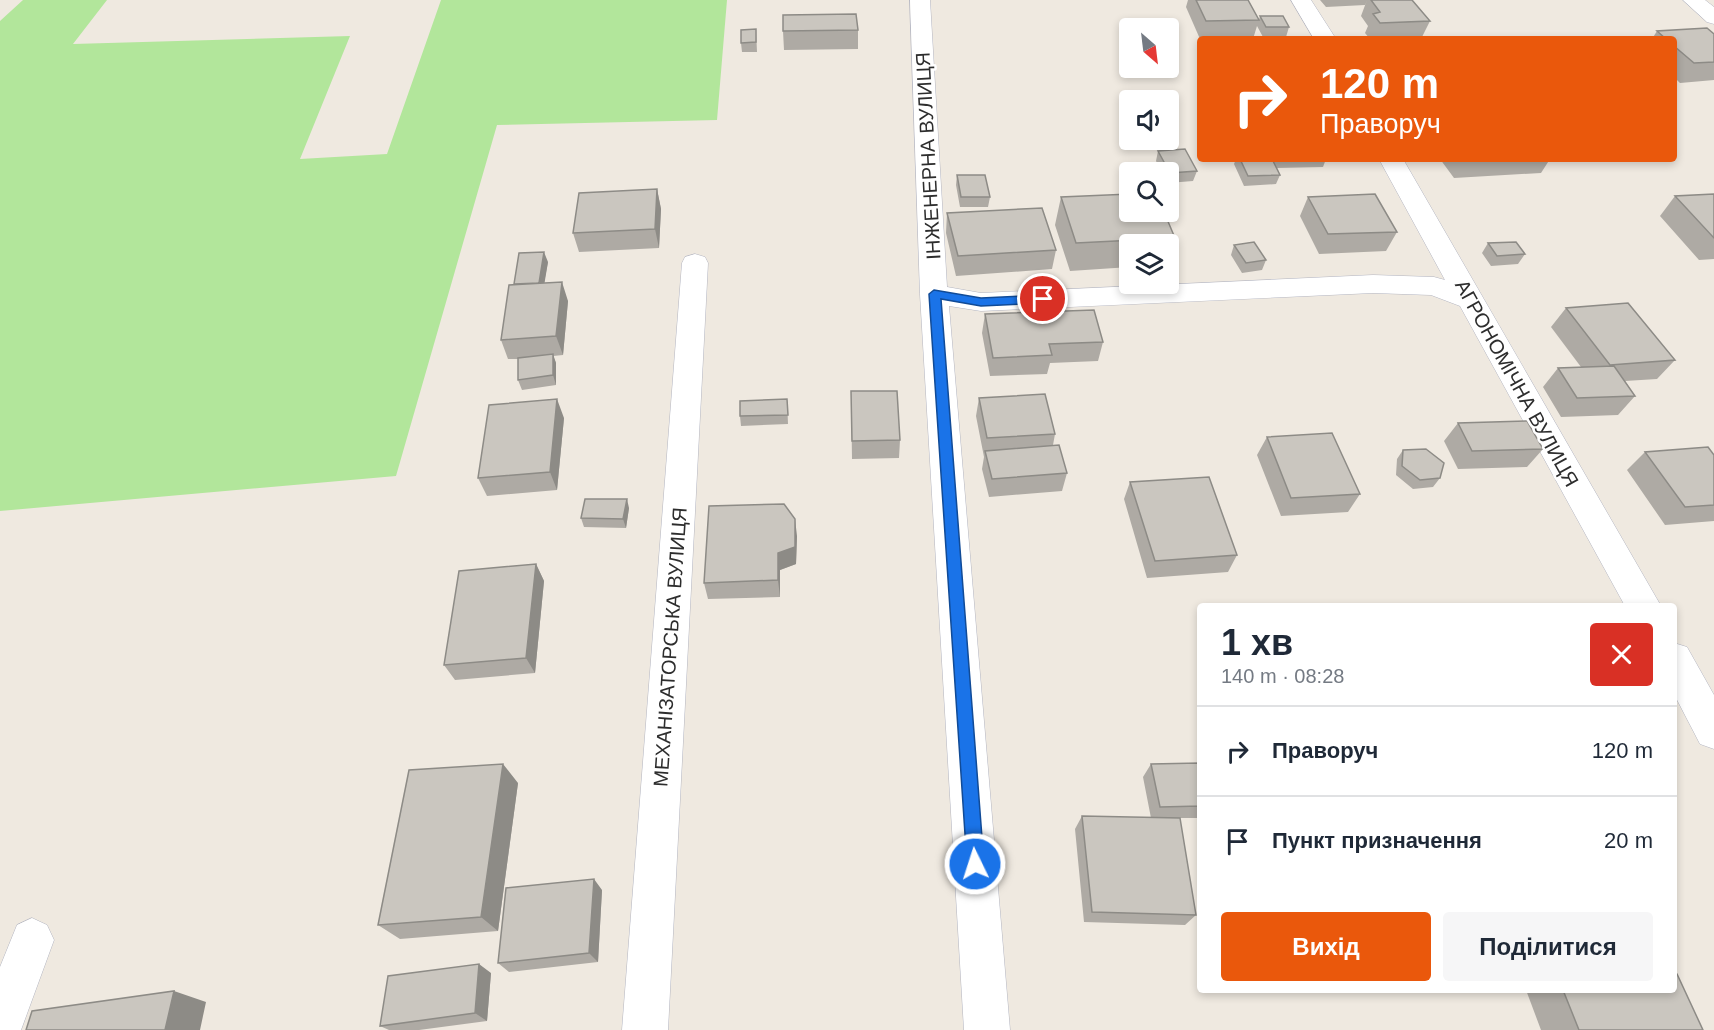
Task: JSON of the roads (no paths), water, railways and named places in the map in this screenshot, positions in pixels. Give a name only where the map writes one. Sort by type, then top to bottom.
[{"type":"street","name":"ІНЖЕНЕРНА ВУЛИЦЯ","points":[[920,0],[934,294],[987,1030]]},
{"type":"street","points":[[1301,0],[1322,36]]},
{"type":"street","points":[[1693,0],[1714,18]]},
{"type":"street","name":"АГРОНОМІЧНА ВУЛИЦЯ","points":[[1393,162],[1641,603]]},
{"type":"street","name":"МЕХАНІЗАТОРСЬКА ВУЛИЦЯ","points":[[645,1030],[695,263]]},
{"type":"street","points":[[934,294],[981,302],[1373,284],[1434,286],[1469,299]]},
{"type":"street","points":[[1677,664],[1714,730]]},
{"type":"street","points":[[0,1025],[32,940]]}]
